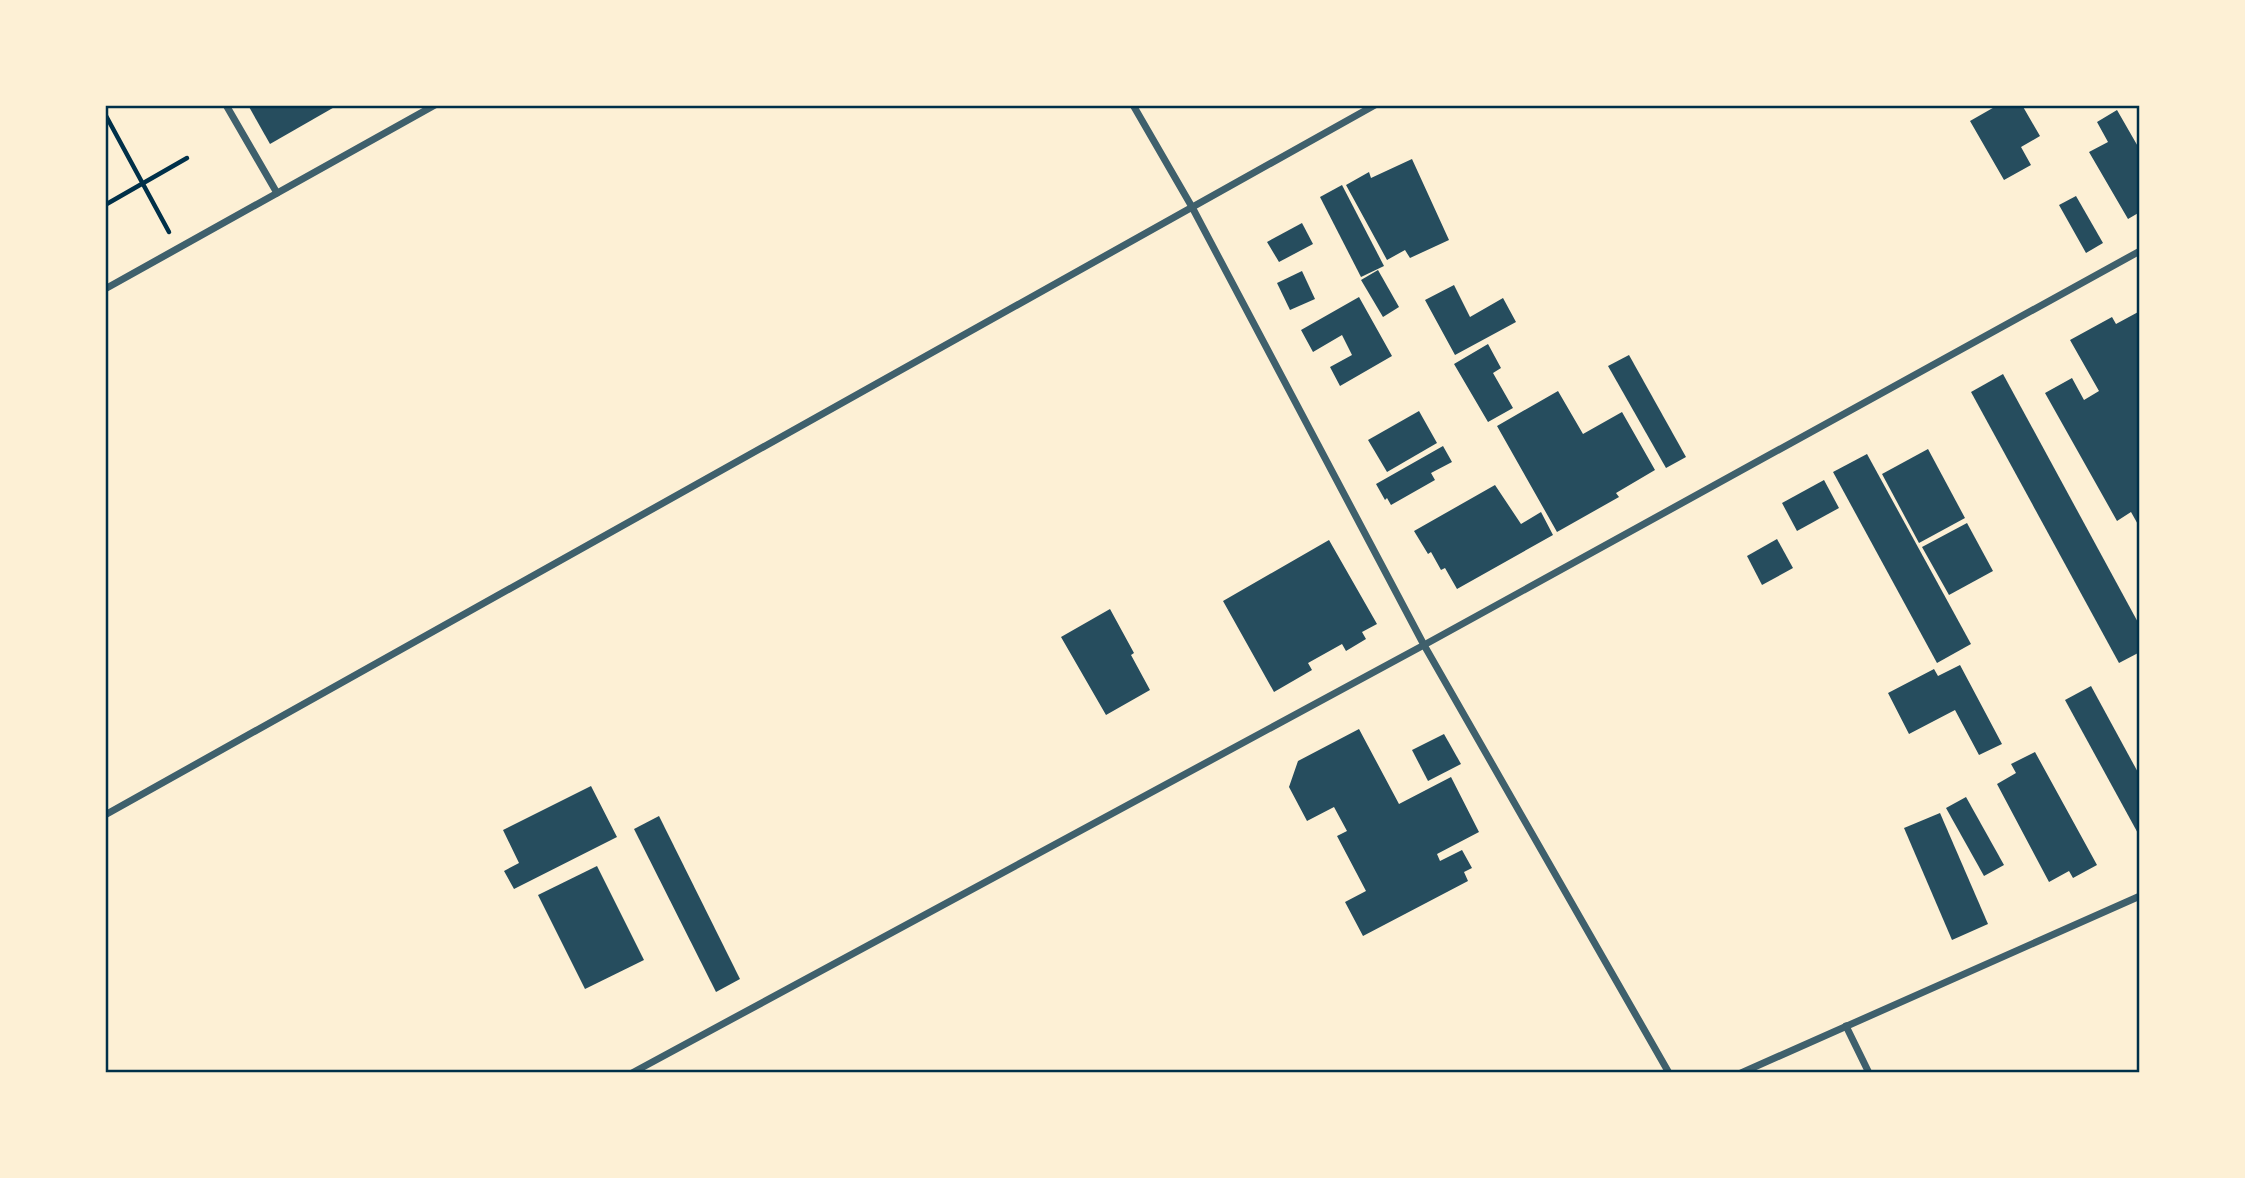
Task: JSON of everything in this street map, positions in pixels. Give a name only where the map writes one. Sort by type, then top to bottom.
[{"type":"street","points":[[226,105],[276,193]]},
{"type":"street","points":[[105,289],[435,105]]},
{"type":"street","points":[[1133,105],[1192,208],[1424,645],[1669,1073]]},
{"type":"street","points":[[105,816],[1375,105]]},
{"type":"street","points":[[632,1073],[1424,645],[2140,251]]},
{"type":"street","points":[[1741,1073],[2140,896]]},
{"type":"street","points":[[1846,1026],[1869,1073]]},
{"type":"path","points":[[105,114],[178,248]]},
{"type":"path","points":[[105,205],[187,158]]},
{"type":"building","points":[[248,105],[338,105],[270,144]]},
{"type":"building","points":[[1998,105],[2022,105],[2040,136],[2021,147],[2031,165],[2004,180],[1970,121]]},
{"type":"building","points":[[2117,110],[2140,150],[2140,212],[2128,219],[2089,152],[2108,142],[2097,122]]},
{"type":"building","points":[[1412,159],[1449,240],[1410,258],[1405,250],[1387,260],[1346,185],[1369,172],[1371,178]]},
{"type":"building","points":[[1342,185],[1384,266],[1361,277],[1320,197]]},
{"type":"building","points":[[2076,196],[2103,243],[2086,253],[2059,205]]},
{"type":"building","points":[[1302,223],[1313,244],[1279,262],[1267,242]]},
{"type":"building","points":[[1378,270],[1399,307],[1383,317],[1361,280]]},
{"type":"building","points":[[1302,271],[1315,299],[1290,310],[1277,283]]},
{"type":"building","points":[[1454,285],[1470,317],[1503,298],[1516,322],[1455,355],[1425,300]]},
{"type":"building","points":[[1359,297],[1392,356],[1340,386],[1330,367],[1352,355],[1342,335],[1313,352],[1301,330]]},
{"type":"building","points":[[2140,311],[2140,528],[2131,512],[2117,521],[2045,393],[2072,378],[2084,400],[2099,391],[2070,340],[2112,317],[2116,324]]},
{"type":"building","points":[[1488,344],[1501,368],[1493,373],[1513,408],[1488,422],[1454,364]]},
{"type":"building","points":[[1629,355],[1686,457],[1666,468],[1608,366]]},
{"type":"building","points":[[2003,374],[2140,626],[2140,652],[2119,663],[1971,392]]},
{"type":"building","points":[[1558,391],[1583,434],[1622,412],[1655,470],[1616,493],[1619,497],[1557,532],[1497,426]]},
{"type":"building","points":[[1419,411],[1437,443],[1387,472],[1368,440]]},
{"type":"building","points":[[1443,446],[1452,462],[1431,473],[1435,480],[1391,505],[1387,498],[1385,500],[1376,484]]},
{"type":"building","points":[[1928,449],[1965,518],[1919,543],[1882,474]]},
{"type":"building","points":[[1867,454],[1971,644],[1937,663],[1833,472]]},
{"type":"building","points":[[1824,480],[1839,508],[1797,531],[1782,503]]},
{"type":"building","points":[[1495,485],[1521,524],[1541,512],[1553,535],[1457,589],[1445,568],[1441,570],[1414,531]]},
{"type":"building","points":[[1967,523],[1993,571],[1949,595],[1922,547]]},
{"type":"building","points":[[1777,539],[1793,568],[1762,585],[1747,556]]},
{"type":"building","points":[[1329,540],[1377,624],[1362,632],[1366,639],[1346,651],[1342,644],[1308,663],[1312,670],[1274,692],[1223,601]]},
{"type":"building","points":[[1110,609],[1150,690],[1106,715],[1061,637]]},
{"type":"building","points":[[1960,665],[2002,744],[1979,755],[1955,710],[1909,734],[1888,693],[1934,669],[1938,676]]},
{"type":"building","points":[[2091,686],[2140,776],[2140,837],[2065,700]]},
{"type":"building","points":[[1359,729],[1399,804],[1451,777],[1479,832],[1437,854],[1440,861],[1462,850],[1472,868],[1464,872],[1468,881],[1363,936],[1345,902],[1366,891],[1337,836],[1347,831],[1334,807],[1307,821],[1289,787],[1298,761]]},
{"type":"building","points":[[1444,734],[1461,764],[1428,781],[1412,750]]},
{"type":"building","points":[[2035,752],[2097,865],[2073,878],[2069,871],[2049,882],[1997,784],[2016,773],[2011,764]]},
{"type":"building","points":[[591,786],[617,837],[514,889],[504,871],[519,863],[503,830]]},
{"type":"building","points":[[1966,797],[2004,865],[1984,876],[1946,808]]},
{"type":"building","points":[[1940,813],[1988,924],[1952,940],[1904,828]]},
{"type":"building","points":[[659,816],[740,979],[716,992],[634,829]]},
{"type":"building","points":[[597,866],[644,960],[585,989],[538,895]]}]
